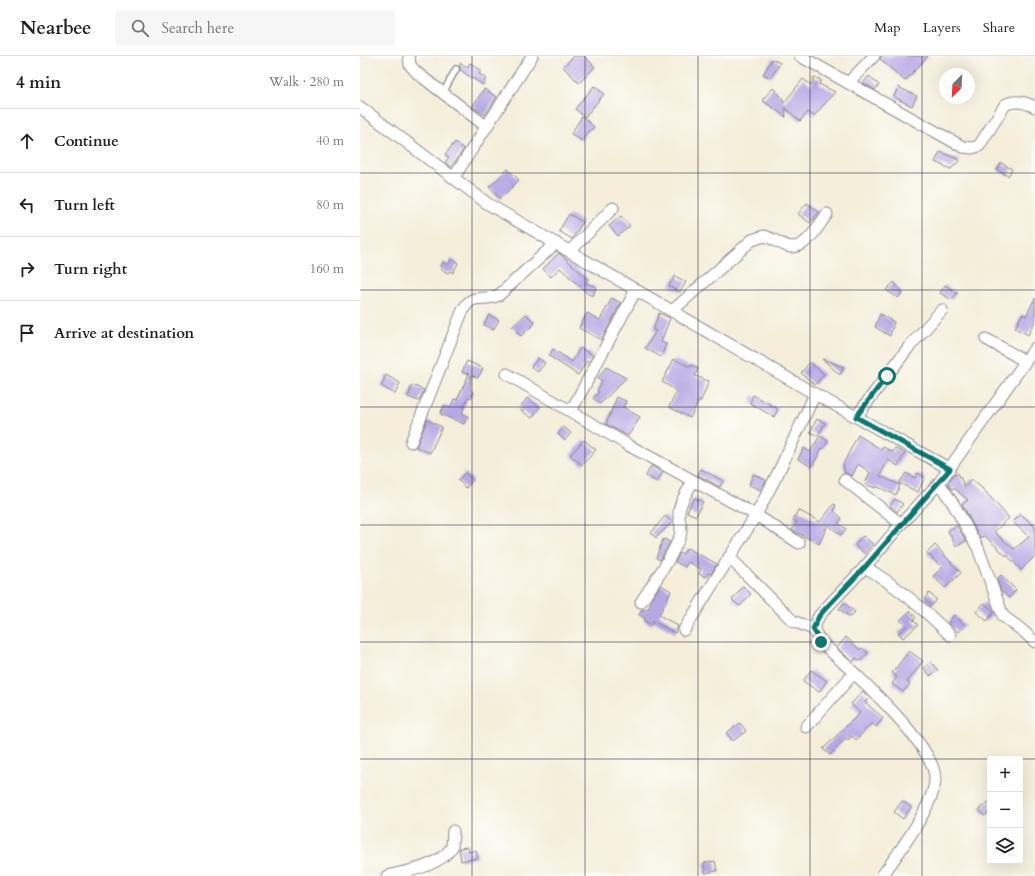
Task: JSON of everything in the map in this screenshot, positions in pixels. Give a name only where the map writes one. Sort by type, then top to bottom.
[{"type":"street","points":[[409,56],[410,65],[417,73],[487,127]]},
{"type":"street","points":[[454,177],[532,56]]},
{"type":"street","points":[[799,56],[963,147],[972,148],[979,146],[1005,105],[1018,101],[1035,107]]},
{"type":"street","points":[[848,83],[874,56]]},
{"type":"street","points":[[360,107],[488,204],[815,394],[950,469]]},
{"type":"street","points":[[570,251],[613,208]]},
{"type":"street","points":[[672,311],[752,240],[764,236],[793,247],[800,246],[806,241],[827,214]]},
{"type":"street","points":[[411,442],[462,312],[469,301],[474,298],[493,298],[500,295],[556,243]]},
{"type":"street","points":[[571,411],[636,290]]},
{"type":"street","points":[[856,417],[908,348],[942,310]]},
{"type":"street","points":[[986,338],[1025,361]]},
{"type":"street","points":[[813,629],[819,616],[865,567],[901,524],[939,483],[1035,348]]},
{"type":"street","points":[[507,374],[693,481],[756,515],[799,544]]},
{"type":"street","points":[[684,630],[756,515],[778,473],[815,394]]},
{"type":"street","points":[[845,480],[901,524]]},
{"type":"street","points":[[641,602],[680,537],[682,526],[679,510],[693,481]]},
{"type":"street","points":[[939,483],[978,548],[1003,616],[1035,642]]},
{"type":"street","points":[[729,557],[793,621],[813,629],[821,642],[895,713],[907,727],[928,757],[935,778],[929,801],[882,876]]},
{"type":"street","points":[[865,567],[900,590],[924,609],[950,634]]},
{"type":"street","points":[[806,727],[854,673]]},
{"type":"street","points":[[387,876],[433,863],[443,857],[452,847],[453,831]]},
{"type":"lane","points":[[443,93],[456,69]]},
{"type":"building","points":[[574,56],[584,56],[595,67],[579,83],[563,67]]},
{"type":"building","points":[[881,56],[928,56],[905,81],[880,59]]},
{"type":"building","points":[[772,59],[780,63],[771,78],[763,74]]},
{"type":"building","points":[[460,63],[467,67],[470,63],[481,70],[479,74],[486,78],[483,85],[460,70]]},
{"type":"building","points":[[869,76],[879,85],[875,90],[863,83]]},
{"type":"building","points":[[814,77],[821,80],[819,84],[835,92],[814,116],[808,112],[800,121],[785,108],[786,117],[762,100],[773,88],[783,99],[784,103],[803,79],[811,85]]},
{"type":"building","points":[[594,86],[604,94],[585,117],[575,109]]},
{"type":"building","points":[[898,87],[917,96],[912,106],[894,97]]},
{"type":"building","points":[[484,89],[497,97],[485,115],[472,107]]},
{"type":"building","points":[[582,116],[594,127],[588,132],[582,141],[571,134]]},
{"type":"building","points":[[455,142],[464,149],[451,167],[445,162],[449,158],[445,155]]},
{"type":"building","points":[[940,152],[960,160],[951,169],[935,162]]},
{"type":"building","points":[[1001,163],[1012,169],[1008,176],[997,170]]},
{"type":"building","points":[[508,169],[519,180],[500,199],[489,187]]},
{"type":"building","points":[[807,203],[819,212],[810,223],[798,214]]},
{"type":"building","points":[[569,214],[583,222],[572,239],[559,231]]},
{"type":"building","points":[[621,216],[630,226],[618,236],[609,226]]},
{"type":"building","points":[[559,253],[588,279],[586,283],[596,287],[593,296],[588,294],[560,268],[551,277],[543,269]]},
{"type":"building","points":[[451,259],[458,263],[453,273],[450,271],[448,273],[440,269],[443,262],[448,265]]},
{"type":"building","points":[[675,276],[686,282],[680,292],[669,286]]},
{"type":"building","points":[[894,282],[902,293],[898,298],[886,290]]},
{"type":"building","points":[[945,285],[957,293],[952,300],[940,293]]},
{"type":"building","points":[[612,298],[621,303],[601,340],[579,328],[587,313],[600,320]]},
{"type":"building","points":[[1035,298],[1035,321],[1028,335],[1015,328],[1022,314],[1026,316]]},
{"type":"building","points":[[659,313],[670,318],[661,342],[666,344],[661,357],[645,348],[656,331],[653,330]]},
{"type":"building","points":[[526,314],[535,323],[521,336],[512,327]]},
{"type":"building","points":[[880,314],[894,322],[890,336],[875,327]]},
{"type":"building","points":[[489,315],[499,320],[493,330],[484,325]]},
{"type":"building","points":[[580,348],[593,355],[578,375],[549,356],[553,349],[572,362]]},
{"type":"building","points":[[538,358],[545,363],[538,372],[531,367]]},
{"type":"building","points":[[674,359],[690,367],[691,365],[698,368],[695,376],[709,381],[701,401],[699,400],[690,418],[669,407],[677,391],[662,382]]},
{"type":"building","points":[[822,359],[844,367],[840,375]]},
{"type":"building","points":[[467,361],[483,368],[478,378],[471,375],[470,390],[473,392],[471,398],[468,397],[462,413],[468,416],[464,424],[440,414],[444,405],[450,408],[454,399],[457,400],[469,374],[462,372]]},
{"type":"building","points":[[810,362],[824,374],[815,385],[801,373]]},
{"type":"building","points":[[606,367],[626,378],[600,404],[593,398],[599,392],[597,391],[602,381],[598,378]]},
{"type":"building","points":[[386,375],[400,383],[395,394],[381,386]]},
{"type":"building","points":[[412,385],[424,390],[419,401],[408,397]]},
{"type":"building","points":[[753,395],[778,409],[774,417],[750,403]]},
{"type":"building","points":[[617,397],[626,401],[623,407],[640,417],[628,436],[606,424]]},
{"type":"building","points":[[527,398],[540,407],[532,418],[519,409]]},
{"type":"building","points":[[817,419],[825,423],[818,436],[810,432]]},
{"type":"building","points":[[427,420],[442,427],[430,453],[416,447]]},
{"type":"building","points":[[564,427],[571,433],[565,440],[558,434]]},
{"type":"building","points":[[858,435],[882,450],[883,447],[893,452],[895,448],[905,453],[898,466],[888,460],[880,476],[900,485],[896,495],[876,486],[875,488],[865,484],[870,472],[858,464],[852,476],[845,473],[843,464]]},
{"type":"building","points":[[820,436],[828,441],[823,449],[822,448],[812,467],[798,459],[804,448],[810,452]]},
{"type":"building","points":[[584,440],[596,450],[582,465],[570,455]]},
{"type":"building","points":[[651,466],[663,472],[657,482],[646,476]]},
{"type":"building","points":[[701,469],[723,481],[720,487],[698,475]]},
{"type":"building","points":[[465,473],[473,480],[466,488],[458,480]]},
{"type":"building","points":[[906,473],[915,478],[917,473],[925,477],[918,492],[899,483]]},
{"type":"building","points":[[958,473],[965,487],[971,479],[983,489],[1009,518],[994,532],[1014,549],[1029,537],[1013,522],[1021,514],[1035,527],[1035,556],[1021,570],[1007,555],[1006,556],[985,536],[980,538],[962,504],[968,500],[954,488],[951,489],[948,483],[953,476]]},
{"type":"building","points":[[753,474],[766,480],[761,490],[749,485]]},
{"type":"building","points":[[694,498],[703,502],[696,516],[687,512]]},
{"type":"building","points":[[895,499],[903,504],[897,512],[890,506]]},
{"type":"building","points":[[834,504],[836,505],[834,511],[842,518],[838,523],[846,529],[841,535],[828,525],[819,544],[792,530],[797,522],[793,520],[798,510],[820,522]]},
{"type":"building","points":[[665,516],[672,522],[656,538],[651,533]]},
{"type":"building","points":[[957,526],[966,541],[956,547],[948,530]]},
{"type":"building","points":[[863,536],[873,544],[865,554],[855,545]]},
{"type":"building","points":[[663,539],[670,542],[660,560],[656,558]]},
{"type":"building","points":[[935,545],[961,573],[945,588],[933,576],[942,568],[927,553]]},
{"type":"building","points":[[687,548],[717,564],[711,574],[708,573],[706,577],[699,574],[701,569],[688,562],[685,567],[675,562],[680,553],[683,554]]},
{"type":"building","points":[[1001,575],[1016,590],[1009,598],[1001,591],[997,579]]},
{"type":"building","points":[[661,585],[671,591],[659,615],[678,626],[675,633],[653,621],[652,625],[644,621],[645,618],[639,615],[642,609],[648,610],[653,596]]},
{"type":"building","points":[[743,586],[751,594],[740,606],[732,600]]},
{"type":"building","points":[[929,593],[936,599],[931,606],[924,599]]},
{"type":"building","points":[[844,603],[855,612],[850,617],[839,609]]},
{"type":"building","points":[[984,603],[994,612],[987,621],[976,612]]},
{"type":"building","points":[[910,611],[916,618],[913,620],[918,625],[903,638],[898,633],[906,626],[900,620]]},
{"type":"building","points":[[954,615],[965,625],[958,632],[948,623]]},
{"type":"building","points":[[846,637],[860,650],[862,648],[868,653],[860,661],[856,658],[853,662],[837,648]]},
{"type":"building","points":[[909,651],[923,661],[907,682],[910,684],[903,692],[892,684],[897,677],[892,673]]},
{"type":"building","points":[[931,662],[938,670],[930,676],[924,668]]},
{"type":"building","points":[[811,670],[827,681],[819,692],[803,681]]},
{"type":"building","points":[[863,691],[869,698],[865,702],[883,718],[876,727],[872,723],[856,740],[852,736],[848,740],[846,738],[830,755],[823,749],[860,713],[851,704]]},
{"type":"building","points":[[740,723],[746,731],[733,741],[726,733]]},
{"type":"building","points":[[902,801],[911,807],[903,819],[894,812]]},
{"type":"building","points":[[987,803],[987,814],[984,816],[979,809]]},
{"type":"building","points":[[468,847],[469,852],[476,850],[478,858],[461,861],[459,848]]},
{"type":"building","points":[[715,861],[717,871],[705,873],[704,863]]},
{"type":"route","points":[[821,642],[816,637],[813,629],[819,616],[865,567],[950,469],[856,417],[887,376]]}]
